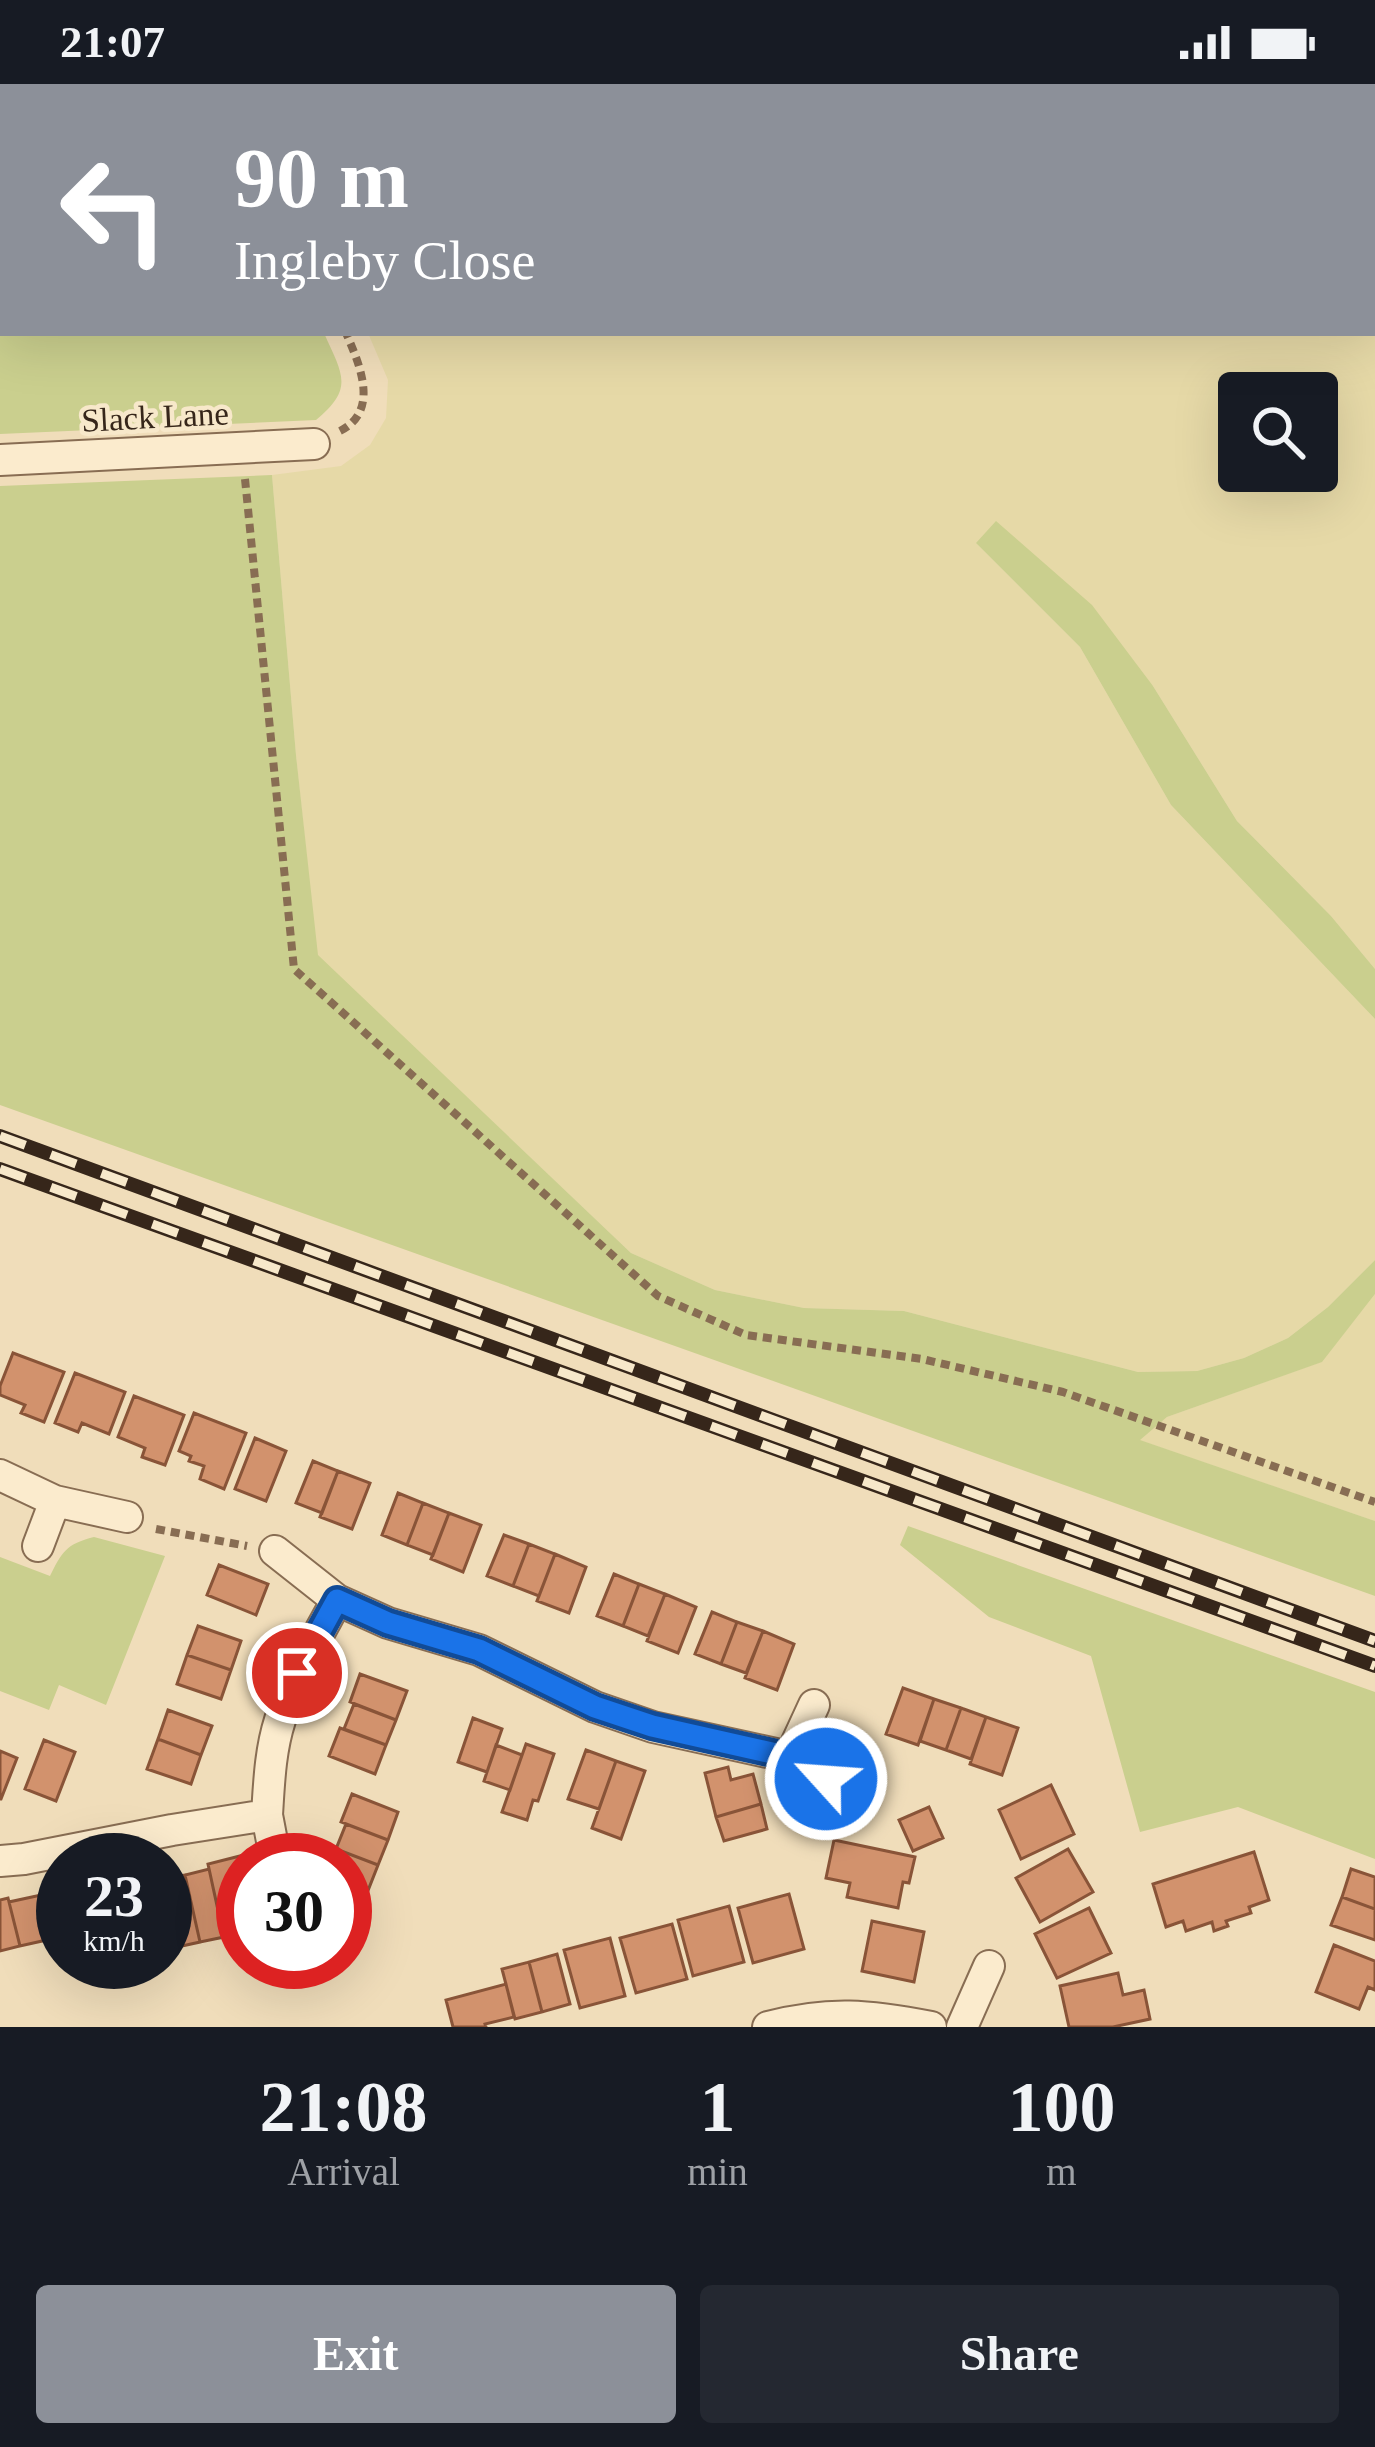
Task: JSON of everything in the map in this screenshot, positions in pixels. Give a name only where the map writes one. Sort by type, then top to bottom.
[{"type":"street","name":"Slack Lane","points":[[0,460],[314,445]]},
{"type":"street","points":[[0,1475],[55,1501],[127,1517]]},
{"type":"street","points":[[38,1546],[55,1501]]},
{"type":"street","points":[[275,1551],[337,1600],[388,1623],[479,1650],[595,1707],[652,1726],[790,1757],[826,1779]]},
{"type":"street","points":[[270,1833],[267,1815],[279,1723],[297,1673],[337,1600]]},
{"type":"street","points":[[790,1757],[814,1705]]},
{"type":"street","points":[[0,1861],[267,1815]]},
{"type":"street","points":[[962,2027],[989,1966]]},
{"type":"street","points":[[768,2027],[806,2017],[850,2015],[932,2027]]},
{"type":"path","points":[[314,445],[352,425],[365,397],[359,363],[347,336]]},
{"type":"path","points":[[242,448],[294,969],[658,1296],[746,1335],[922,1359],[1063,1392],[1375,1502]]},
{"type":"path","points":[[127,1517],[153,1528],[275,1551]]},
{"type":"shaded area","points":[[369,336],[1375,336],[1375,969],[1331,916],[1237,821],[1153,686],[976,543],[1080,647],[1171,805],[1375,1019],[1375,1260],[1328,1307],[1288,1338],[1244,1358],[1197,1371],[1138,1372],[904,1311],[804,1308],[715,1290],[631,1253],[317,955],[272,475],[341,466],[370,445],[386,418],[388,380]]},
{"type":"shaded area","points":[[1375,1294],[1375,1521],[1139,1440],[1167,1417],[1321,1362]]},
{"type":"green space","points":[[0,336],[325,336],[341,380],[336,399],[316,420],[0,434]]},
{"type":"green space","points":[[272,475],[318,955],[631,1253],[715,1290],[804,1308],[904,1311],[1138,1372],[1197,1371],[1244,1358],[1288,1338],[1328,1307],[1375,1260],[1375,1294],[1322,1362],[1167,1417],[1140,1440],[1375,1521],[1375,1596],[0,1105],[0,486]]},
{"type":"green space","points":[[996,521],[1092,605],[1153,686],[1237,821],[1331,916],[1375,969],[1375,1019],[1171,805],[1080,647],[976,543]]},
{"type":"green space","points":[[908,1526],[1375,1692],[1375,1859],[1238,1807],[1140,1832],[1091,1656],[989,1617],[900,1545]]},
{"type":"green space","points":[[94,1537],[165,1556],[106,1705],[59,1685],[49,1710],[0,1691],[0,1557],[50,1576],[66,1550]]},
{"type":"building","points":[[13,1353],[64,1372],[44,1422],[21,1413],[25,1405],[0,1395]]},
{"type":"building","points":[[75,1373],[125,1392],[109,1434],[82,1423],[78,1432],[55,1423]]},
{"type":"building","points":[[134,1396],[184,1415],[165,1465],[142,1457],[145,1448],[118,1437]]},
{"type":"building","points":[[194,1413],[246,1433],[224,1489],[200,1479],[204,1466],[179,1451]]},
{"type":"building","points":[[255,1438],[286,1451],[266,1501],[235,1489]]},
{"type":"building","points":[[313,1461],[338,1471],[322,1513],[296,1503]]},
{"type":"building","points":[[338,1471],[370,1483],[352,1529],[320,1517]]},
{"type":"building","points":[[398,1493],[423,1503],[407,1545],[382,1535]]},
{"type":"building","points":[[423,1503],[449,1513],[433,1555],[407,1545]]},
{"type":"building","points":[[449,1513],[481,1525],[463,1572],[431,1559]]},
{"type":"building","points":[[504,1535],[529,1544],[513,1586],[487,1576]]},
{"type":"building","points":[[529,1544],[555,1554],[539,1596],[513,1586]]},
{"type":"building","points":[[555,1554],[586,1567],[569,1613],[537,1601]]},
{"type":"building","points":[[219,1565],[268,1584],[256,1615],[207,1595]]},
{"type":"building","points":[[614,1574],[639,1584],[623,1626],[597,1616]]},
{"type":"building","points":[[639,1584],[665,1594],[648,1636],[623,1626]]},
{"type":"building","points":[[665,1594],[696,1607],[678,1653],[647,1641]]},
{"type":"building","points":[[712,1612],[737,1622],[721,1664],[695,1654]]},
{"type":"building","points":[[737,1622],[763,1631],[746,1673],[721,1664]]},
{"type":"building","points":[[198,1626],[241,1641],[231,1670],[187,1655]]},
{"type":"building","points":[[763,1631],[794,1644],[777,1690],[745,1678]]},
{"type":"building","points":[[187,1655],[231,1670],[221,1699],[177,1684]]},
{"type":"building","points":[[360,1674],[407,1691],[396,1720],[350,1702]]},
{"type":"building","points":[[903,1688],[934,1699],[918,1745],[886,1734]]},
{"type":"building","points":[[934,1699],[961,1708],[946,1750],[920,1741]]},
{"type":"building","points":[[354,1704],[396,1720],[386,1745],[344,1729]]},
{"type":"building","points":[[961,1708],[986,1717],[971,1759],[946,1750]]},
{"type":"building","points":[[168,1710],[212,1726],[201,1755],[158,1739]]},
{"type":"building","points":[[986,1717],[1018,1728],[1002,1775],[970,1764]]},
{"type":"building","points":[[473,1718],[502,1729],[487,1772],[458,1762]]},
{"type":"building","points":[[340,1728],[386,1745],[375,1774],[329,1756]]},
{"type":"building","points":[[158,1739],[201,1755],[191,1784],[147,1769]]},
{"type":"building","points":[[44,1740],[75,1752],[56,1801],[25,1789]]},
{"type":"building","points":[[526,1744],[554,1754],[527,1820],[502,1812]]},
{"type":"building","points":[[496,1745],[522,1755],[510,1790],[484,1781]]},
{"type":"building","points":[[586,1750],[616,1761],[599,1809],[568,1799]]},
{"type":"building","points":[[0,1751],[17,1758],[1,1799],[0,1799]]},
{"type":"building","points":[[616,1761],[645,1771],[621,1839],[592,1828]]},
{"type":"building","points":[[728,1767],[731,1780],[753,1774],[761,1804],[716,1817],[705,1773]]},
{"type":"building","points":[[1051,1785],[1074,1834],[1021,1859],[999,1810]]},
{"type":"building","points":[[352,1794],[398,1812],[388,1840],[341,1822]]},
{"type":"building","points":[[761,1804],[767,1829],[724,1841],[716,1817]]},
{"type":"building","points":[[929,1807],[943,1838],[913,1851],[899,1820]]},
{"type":"building","points":[[346,1824],[370,1833],[342,1833]]},
{"type":"building","points":[[372,1834],[388,1840],[378,1865],[372,1863]]},
{"type":"building","points":[[834,1840],[915,1857],[898,1908],[847,1897],[850,1883],[826,1878]]},
{"type":"building","points":[[1068,1849],[1093,1892],[1040,1922],[1016,1878]]},
{"type":"building","points":[[1254,1852],[1269,1900],[1249,1907],[1251,1913],[1226,1921],[1228,1926],[1214,1931],[1212,1922],[1186,1931],[1183,1921],[1166,1927],[1153,1884]]},
{"type":"building","points":[[216,1862],[216,1901],[208,1864]]},
{"type":"building","points":[[209,1869],[216,1901],[216,1939],[200,1942],[192,1906],[192,1873]]},
{"type":"building","points":[[1351,1869],[1375,1877],[1375,1909],[1342,1897]]},
{"type":"building","points":[[789,1894],[804,1949],[753,1963],[738,1908]]},
{"type":"building","points":[[36,1896],[36,1942],[20,1946],[9,1902]]},
{"type":"building","points":[[1342,1897],[1375,1909],[1375,1940],[1331,1925]]},
{"type":"building","points":[[8,1898],[20,1946],[0,1951],[0,1900]]},
{"type":"building","points":[[192,1906],[200,1942],[192,1944]]},
{"type":"building","points":[[729,1906],[744,1962],[693,1976],[678,1920]]},
{"type":"building","points":[[1089,1908],[1111,1953],[1057,1978],[1035,1934]]},
{"type":"building","points":[[872,1921],[924,1932],[914,1982],[862,1971]]},
{"type":"building","points":[[672,1924],[687,1979],[636,1993],[620,1938]]},
{"type":"building","points":[[610,1938],[625,1996],[580,2008],[564,1950]]},
{"type":"building","points":[[1334,1945],[1375,1961],[1375,1990],[1368,1987],[1359,2009],[1316,1992]]},
{"type":"building","points":[[557,1954],[570,2004],[542,2012],[529,1962]]},
{"type":"building","points":[[529,1962],[542,2012],[515,2019],[502,1969]]},
{"type":"building","points":[[1118,1973],[1123,1995],[1144,1990],[1150,2019],[1113,2027],[1069,2027],[1060,1986]]},
{"type":"building","points":[[506,1984],[514,2017],[486,2027],[453,2027],[446,2000]]},
{"type":"railway","points":[[0,1136],[1375,1641]]},
{"type":"railway","points":[[0,1169],[1375,1666]]},
{"type":"route","points":[[297,1673],[337,1600],[388,1623],[479,1650],[595,1707],[652,1726],[790,1757],[826,1779]]}]
